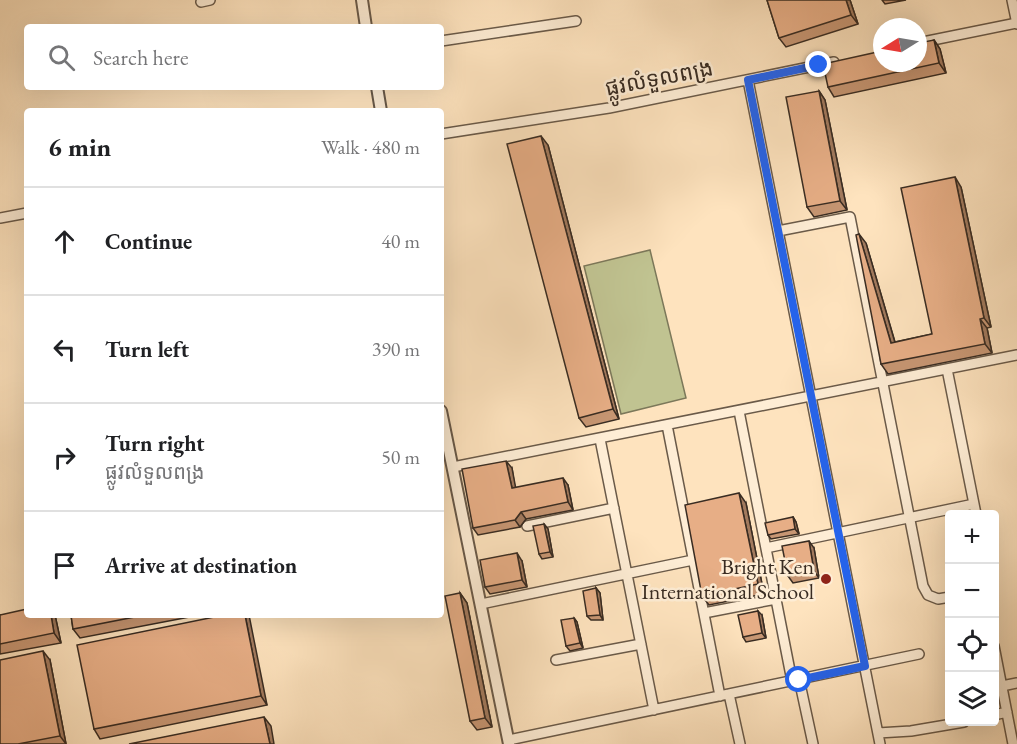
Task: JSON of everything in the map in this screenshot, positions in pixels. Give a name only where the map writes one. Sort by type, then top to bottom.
[{"type":"street","points":[[362,0],[366,24]]},
{"type":"street","points":[[927,41],[1017,23],[1012,0]]},
{"type":"street","points":[[444,41],[576,21]]},
{"type":"street","name":"ផ្លូវលំទួលពង្រ","points":[[444,134],[609,108],[849,58]]},
{"type":"street","points":[[748,80],[880,744]]},
{"type":"street","points":[[377,90],[380,108]]},
{"type":"street","points":[[0,218],[24,214]]},
{"type":"street","points":[[778,231],[850,217],[922,586],[928,595],[938,599],[945,598]]},
{"type":"street","points":[[453,467],[1017,355]]},
{"type":"street","points":[[947,369],[975,510]]},
{"type":"street","points":[[739,411],[776,599],[813,744]]},
{"type":"street","points":[[444,425],[509,742],[920,654]]},
{"type":"street","points":[[667,425],[704,613],[740,744]]},
{"type":"street","points":[[600,439],[654,710]]},
{"type":"street","points":[[745,496],[755,494]]},
{"type":"street","points":[[766,548],[974,504]]},
{"type":"street","points":[[683,509],[694,507]]},
{"type":"street","points":[[527,526],[614,508]]},
{"type":"street","points":[[481,604],[693,560]]},
{"type":"street","points":[[704,613],[776,599]]},
{"type":"street","points":[[556,660],[641,644]]},
{"type":"street","points":[[999,671],[1013,744]]},
{"type":"street","points":[[1002,686],[1017,683]]},
{"type":"street","points":[[999,714],[1007,712]]},
{"type":"street","points":[[878,733],[911,731],[945,725]]},
{"type":"green space","points":[[650,250],[686,398],[621,414],[584,266]]},
{"type":"building","points":[[767,0],[846,0],[851,15],[779,38]]},
{"type":"building","points":[[934,40],[939,63],[927,66],[927,41]]},
{"type":"building","points":[[873,53],[873,72],[897,72],[828,87],[823,64]]},
{"type":"building","points":[[819,91],[840,201],[807,207],[786,97]]},
{"type":"building","points":[[541,136],[613,409],[579,418],[507,144]]},
{"type":"building","points":[[955,177],[984,318],[980,319],[985,344],[881,364],[856,235],[859,234],[891,343],[932,334],[901,188]]},
{"type":"building","points":[[506,461],[512,488],[563,478],[568,502],[521,512],[515,520],[473,528],[462,469]]},
{"type":"building","points":[[739,493],[758,584],[702,596],[685,505]]},
{"type":"building","points":[[793,517],[795,529],[768,535],[765,523]]},
{"type":"building","points":[[544,524],[550,552],[539,554],[533,526]]},
{"type":"building","points":[[809,541],[814,571],[788,576],[782,546]]},
{"type":"building","points":[[517,553],[522,580],[485,587],[480,560]]},
{"type":"building","points":[[596,588],[600,615],[587,616],[583,591]]},
{"type":"building","points":[[460,593],[485,718],[470,721],[445,596]]},
{"type":"building","points":[[24,610],[24,618],[52,618],[54,633],[0,644],[0,615]]},
{"type":"building","points":[[758,611],[762,633],[743,637],[738,615]]},
{"type":"building","points":[[71,618],[130,618],[73,629]]},
{"type":"building","points":[[209,618],[246,618],[261,696],[94,729],[77,645]]},
{"type":"building","points":[[574,618],[580,643],[566,646],[561,620]]},
{"type":"building","points":[[43,651],[60,736],[18,744],[0,744],[0,660]]},
{"type":"building","points":[[264,717],[270,744],[129,744]]},
{"type":"place","name":"Bright Ken International School","points":[[826,579]]},
{"type":"route","points":[[799,680],[865,666],[748,80],[819,65]]}]
